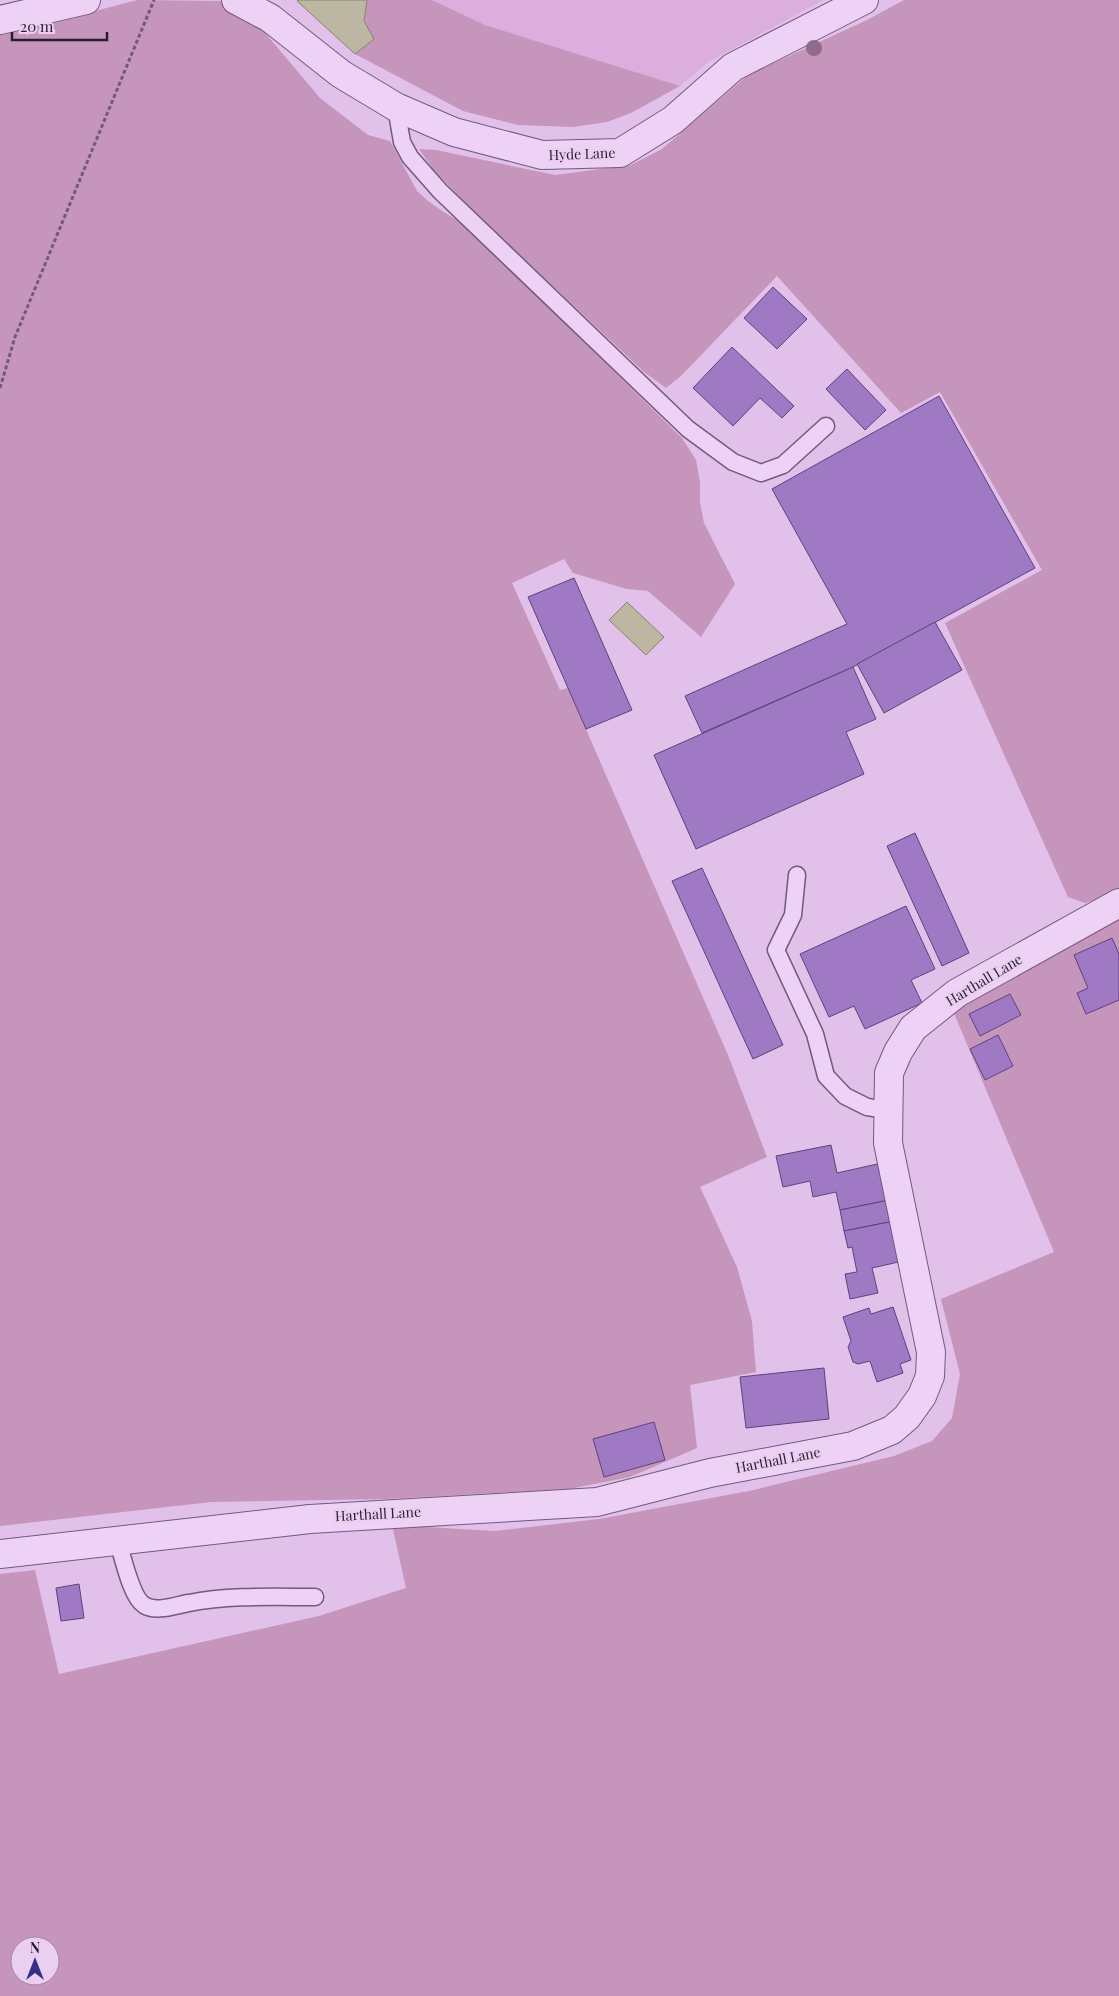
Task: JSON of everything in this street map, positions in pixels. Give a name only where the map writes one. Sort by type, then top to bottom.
[{"type":"street","points":[[0,20],[86,0]]},
{"type":"street","name":"Hyde Lane","points":[[236,0],[268,9],[341,74],[396,107],[454,132],[542,155],[620,153],[673,120],[734,67],[864,0]]},
{"type":"street","name":"Harthall Lane","points":[[0,1554],[118,1542],[310,1518],[596,1502],[710,1473],[853,1446],[892,1430],[907,1417],[922,1396],[930,1376],[931,1352],[888,1143],[889,1073],[898,1052],[913,1028],[957,993],[1119,903]]},
{"type":"lane","points":[[396,107],[402,142],[410,157],[440,191],[688,428],[703,440],[733,462],[761,473],[783,465],[826,426]]},
{"type":"lane","points":[[798,875],[793,915],[776,950],[815,1034],[826,1076],[845,1096],[867,1107],[888,1110]]},
{"type":"lane","points":[[118,1542],[135,1596],[144,1606],[160,1608],[203,1600],[238,1598],[316,1597]]},
{"type":"path","points":[[0,388],[15,337],[154,0]]},
{"type":"shaded area","points":[[137,0],[222,1],[256,22],[320,98],[368,135],[390,141],[417,191],[445,213],[464,224],[682,438],[696,460],[704,523],[735,584],[701,637],[648,591],[627,589],[573,573],[564,559],[512,583],[560,690],[568,688],[728,1055],[767,1157],[700,1187],[737,1267],[752,1321],[756,1372],[690,1385],[697,1448],[630,1477],[569,1489],[386,1499],[211,1502],[0,1526],[0,30],[65,19]]},
{"type":"shaded area","points":[[298,0],[367,0],[364,21],[374,39],[355,54]]},
{"type":"shaded area","points":[[367,0],[432,0],[485,25],[680,86],[631,113],[607,122],[573,127],[518,125],[463,111],[355,54],[373,39],[364,21]]},
{"type":"shaded area","points":[[432,0],[823,0],[707,63],[680,86],[485,25]]},
{"type":"shaded area","points":[[904,0],[1119,0],[1119,893],[1085,903],[1068,897],[945,623],[1042,570],[940,392],[901,413],[777,276],[681,376],[666,388],[644,372],[469,207],[433,169],[419,149],[436,150],[555,175],[631,165],[662,149],[748,75],[867,20]]},
{"type":"shaded area","points":[[627,602],[664,637],[646,655],[609,620]]},
{"type":"shaded area","points":[[1119,918],[1119,1996],[0,1996],[0,1574],[35,1570],[59,1674],[319,1616],[406,1588],[392,1525],[495,1531],[599,1519],[749,1491],[894,1456],[932,1441],[952,1418],[960,1374],[941,1299],[1054,1252],[951,1006]]},
{"type":"building","points":[[773,287],[807,319],[777,349],[744,318]]},
{"type":"building","points":[[732,347],[794,406],[782,418],[760,398],[733,426],[693,388]]},
{"type":"building","points":[[847,369],[886,410],[865,430],[826,389]]},
{"type":"building","points":[[939,396],[1035,568],[853,667],[702,733],[685,696],[847,624],[772,489]]},
{"type":"building","points":[[574,578],[632,710],[586,729],[528,597]]},
{"type":"building","points":[[935,622],[962,670],[884,713],[857,664]]},
{"type":"building","points":[[853,667],[876,719],[846,732],[864,774],[696,849],[654,755]]},
{"type":"building","points":[[915,833],[969,953],[942,966],[887,846]]},
{"type":"building","points":[[702,868],[783,1045],[753,1059],[672,881]]},
{"type":"building","points":[[906,906],[935,969],[911,980],[922,1003],[865,1029],[854,1006],[829,1017],[800,954]]},
{"type":"building","points":[[1112,938],[1119,954],[1119,1000],[1086,1014],[1077,993],[1088,988],[1074,955]]},
{"type":"building","points":[[1010,994],[1021,1015],[980,1036],[969,1014]]},
{"type":"building","points":[[998,1035],[1013,1066],[985,1080],[970,1049]]},
{"type":"building","points":[[831,1145],[837,1173],[882,1163],[889,1200],[840,1210],[836,1192],[813,1197],[810,1181],[783,1187],[776,1156]]},
{"type":"building","points":[[889,1200],[894,1221],[844,1231],[840,1210]]},
{"type":"building","points":[[894,1221],[903,1261],[872,1268],[878,1293],[850,1299],[845,1274],[857,1272],[852,1247],[848,1248],[844,1231]]},
{"type":"building","points":[[893,1307],[911,1360],[900,1364],[903,1373],[877,1382],[870,1361],[858,1364],[853,1362],[848,1347],[851,1341],[843,1317],[869,1308],[871,1314]]},
{"type":"building","points":[[824,1368],[829,1419],[746,1428],[740,1377]]},
{"type":"building","points":[[654,1422],[665,1460],[604,1477],[593,1439]]},
{"type":"building","points":[[79,1584],[84,1618],[61,1621],[56,1588]]}]
